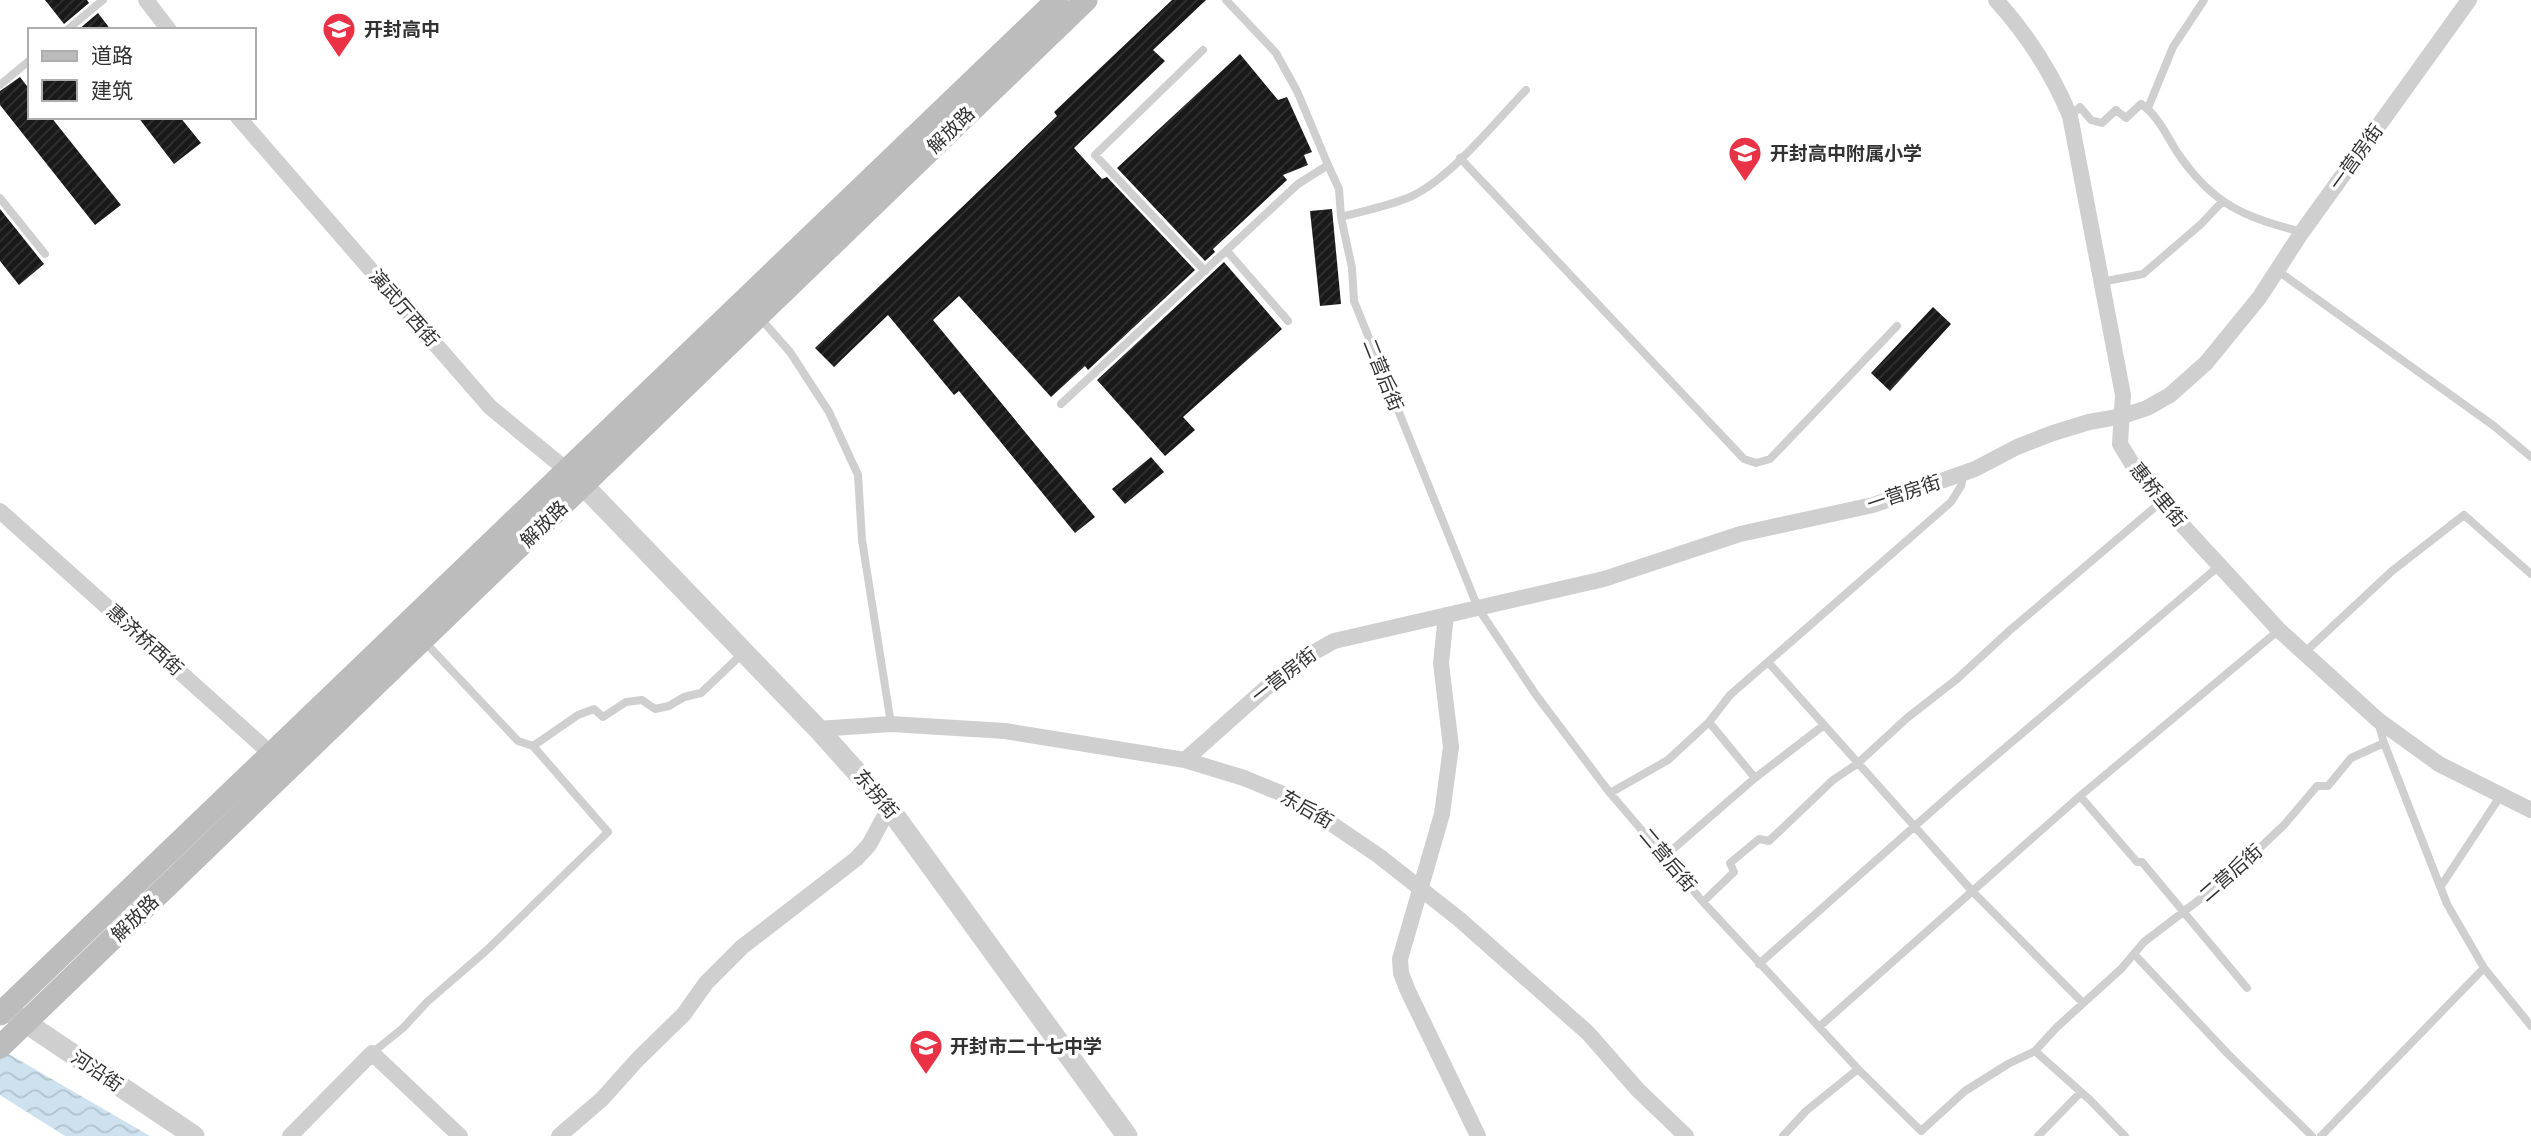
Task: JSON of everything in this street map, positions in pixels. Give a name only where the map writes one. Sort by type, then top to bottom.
[{"type":"main road","name":"解放路","points":[[13,1035],[281,762],[576,477],[1057,0]]},
{"type":"main road","name":"解放路","points":[[2,1009],[423,640],[576,477],[758,316],[1086,0]]},
{"type":"street","points":[[146,0],[167,28]]},
{"type":"street","name":"惠桥里街","points":[[1996,0],[2057,84],[2070,116],[2123,395],[2120,444],[2134,467],[2161,502],[2279,630],[2378,720],[2440,764],[2531,810]]},
{"type":"street","name":"一营房街","points":[[1185,760],[1293,664],[1334,640],[1604,579],[1740,534],[1873,505],[1964,473],[2053,433],[2089,422],[2123,416],[2147,408],[2170,395],[2206,363],[2259,298],[2302,232],[2469,0]]},
{"type":"street","name":"演武厅西街","points":[[240,119],[490,407],[576,477]]},
{"type":"street","name":"东拐街","points":[[576,477],[818,729],[889,808],[1127,1136]]},
{"type":"street","name":"惠济桥西街","points":[[0,511],[281,762]]},
{"type":"street","points":[[1446,615],[1441,663],[1451,747],[1442,814],[1400,959],[1401,973],[1478,1136]]},
{"type":"street","name":"东后街","points":[[818,729],[891,724],[1005,731],[1185,760],[1244,778],[1295,799],[1379,856],[1459,919],[1588,1033],[1638,1090],[1686,1136]]},
{"type":"street","points":[[559,1136],[602,1099],[684,1014],[706,983],[742,947],[856,859],[869,845],[889,808]]},
{"type":"street","name":"河沿街","points":[[2,1009],[13,1035],[194,1136]]},
{"type":"street","points":[[289,1136],[372,1052],[460,1136]]},
{"type":"lane","points":[[69,28],[103,0]]},
{"type":"lane","name":"二营后街","points":[[1226,0],[1276,53],[1297,91],[1339,189],[1341,217],[1352,268],[1354,301],[1478,608],[1536,695],[1610,793],[1759,964],[1858,1069],[1922,1131],[1965,1091],[2008,1064],[2035,1051],[2144,942],[2230,877],[2260,849],[2316,786],[2328,786],[2351,758],[2384,743]]},
{"type":"lane","points":[[2148,108],[2173,47],[2204,0]]},
{"type":"lane","points":[[1202,50],[1095,155],[1205,271]]},
{"type":"lane","points":[[0,85],[28,62]]},
{"type":"lane","points":[[1341,217],[1410,197],[1427,187],[1461,158],[1526,90]]},
{"type":"lane","points":[[2070,116],[2080,107],[2091,120],[2102,123],[2116,110],[2126,118],[2141,104],[2148,108],[2189,169],[2221,202],[2256,220],[2302,232]]},
{"type":"lane","points":[[1461,158],[1744,459],[1756,463],[1770,459],[1897,326]]},
{"type":"lane","points":[[1061,404],[1298,184],[1328,164]]},
{"type":"lane","points":[[0,198],[45,254]]},
{"type":"lane","points":[[2101,282],[2143,274],[2186,238],[2221,202]]},
{"type":"lane","points":[[1227,251],[1288,321]]},
{"type":"lane","points":[[2278,271],[2494,426],[2531,457]]},
{"type":"lane","points":[[758,316],[790,352],[829,412],[858,475],[862,540],[891,724]]},
{"type":"lane","points":[[1610,793],[1668,760],[1709,722],[1730,695],[1951,502],[1961,486],[1964,473]]},
{"type":"lane","points":[[1703,902],[1734,872],[1730,863],[1759,839],[1769,841],[1833,780],[1857,764],[1907,718],[1957,679],[2009,631],[2161,502]]},
{"type":"lane","points":[[2304,653],[2392,572],[2464,515],[2531,574]]},
{"type":"lane","points":[[1759,964],[2219,565]]},
{"type":"lane","points":[[1819,1027],[2080,796],[2279,630]]},
{"type":"lane","points":[[372,1052],[403,1028],[427,1002],[487,950],[608,832],[533,746],[518,741],[423,640]]},
{"type":"lane","points":[[533,746],[578,715],[594,709],[603,717],[626,702],[642,700],[655,709],[701,693],[744,653]]},
{"type":"lane","points":[[1768,662],[1973,892],[2083,1003]]},
{"type":"lane","points":[[2378,720],[2384,743],[2447,904],[2484,968],[2531,1026]]},
{"type":"lane","points":[[1709,722],[1755,778]]},
{"type":"lane","points":[[1664,856],[1755,778],[1824,725]]},
{"type":"lane","points":[[2441,886],[2501,795]]},
{"type":"lane","points":[[2080,796],[2137,862],[2142,862],[2246,988]]},
{"type":"lane","points":[[2134,954],[2228,1054],[2312,1136]]},
{"type":"lane","points":[[2321,1136],[2484,968]]},
{"type":"lane","points":[[2035,1051],[2125,1136]]},
{"type":"lane","points":[[1783,1136],[1805,1111],[1858,1069]]},
{"type":"lane","points":[[2038,1136],[2081,1092]]},
{"type":"water","points":[[0,1049],[150,1136],[65,1136],[0,1095]]},
{"type":"building","points":[[45,0],[87,0],[89,3],[64,24]]},
{"type":"building","points":[[1172,0],[1206,0],[1153,50],[1165,61],[1074,148],[1102,179],[1107,177],[1195,270],[1088,370],[1085,366],[1051,397],[959,296],[933,320],[1095,517],[1075,533],[959,391],[954,395],[888,315],[834,367],[815,348],[1057,116],[1054,112]]},
{"type":"building","points":[[98,13],[109,28],[80,28]]},
{"type":"building","points":[[1240,54],[1278,100],[1287,97],[1312,152],[1304,155],[1308,165],[1283,175],[1287,180],[1213,249],[1215,252],[1205,261],[1117,168]]},
{"type":"building","points":[[20,77],[28,87],[28,119],[53,119],[121,205],[95,225],[0,105],[0,91]]},
{"type":"building","points":[[140,119],[182,119],[201,143],[174,164]]},
{"type":"building","points":[[0,209],[44,264],[19,285],[0,261]]},
{"type":"building","points":[[1332,209],[1341,304],[1320,306],[1310,211]]},
{"type":"building","points":[[1224,262],[1282,329],[1183,417],[1195,430],[1165,456],[1097,380]]},
{"type":"building","points":[[1933,307],[1951,324],[1890,391],[1871,373]]},
{"type":"building","points":[[1151,457],[1164,472],[1125,504],[1112,489]]},
{"type":"place","name":"开封高中","points":[[339,59]]},
{"type":"place","name":"开封高中附属小学","points":[[1745,183]]},
{"type":"place","name":"开封市二十七中学","points":[[926,1076]]}]
